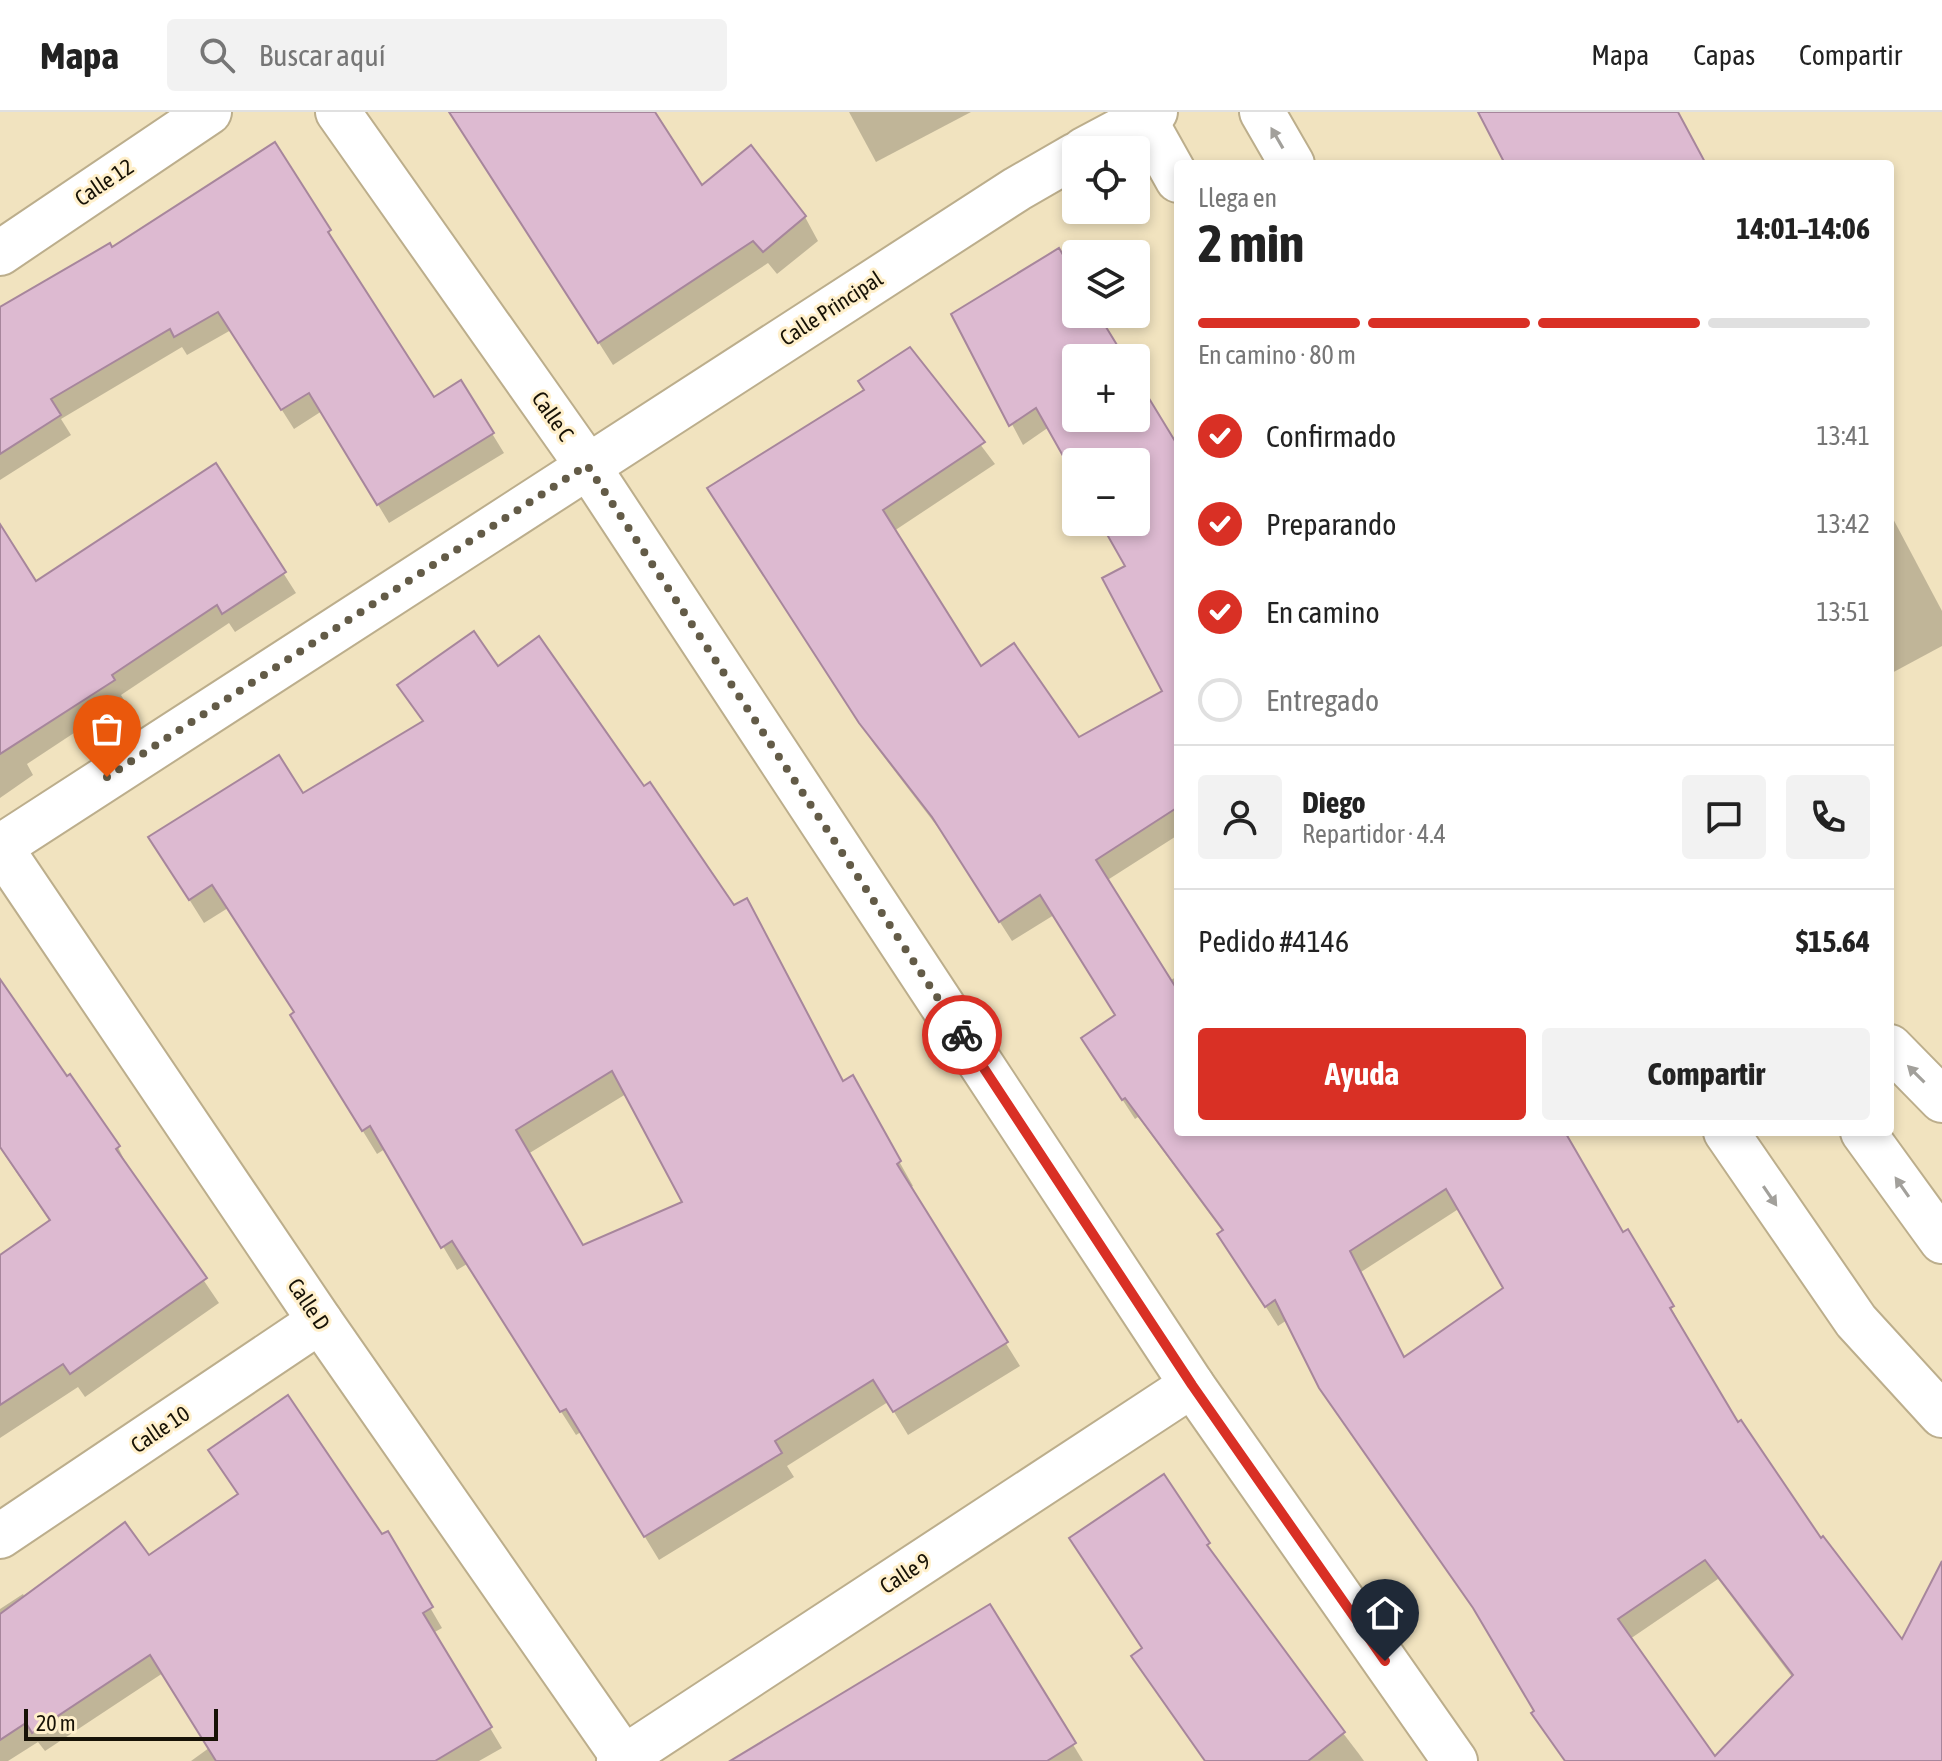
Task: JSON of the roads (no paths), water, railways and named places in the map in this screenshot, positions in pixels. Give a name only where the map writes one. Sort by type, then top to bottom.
[{"type":"street","name":"Calle 12","points":[[0,253],[209,112]]},
{"type":"street","name":"Calle C","points":[[338,112],[587,465],[1192,1385],[1455,1761]]},
{"type":"street","points":[[1262,112],[1290,160]]},
{"type":"street","points":[[1108,136],[1146,114],[1174,172]]},
{"type":"street","name":"Calle Principal","points":[[0,847],[587,465],[1062,163]]},
{"type":"street","name":"Calle D","points":[[0,847],[621,1759]]},
{"type":"street","points":[[1894,1051],[1942,1100]]},
{"type":"street","points":[[1729,1136],[1856,1321],[1942,1415]]},
{"type":"street","points":[[1866,1136],[1942,1241]]},
{"type":"street","name":"Calle 10","points":[[0,1536],[320,1321]]},
{"type":"street","name":"Calle 9","points":[[621,1759],[1192,1385]]}]
